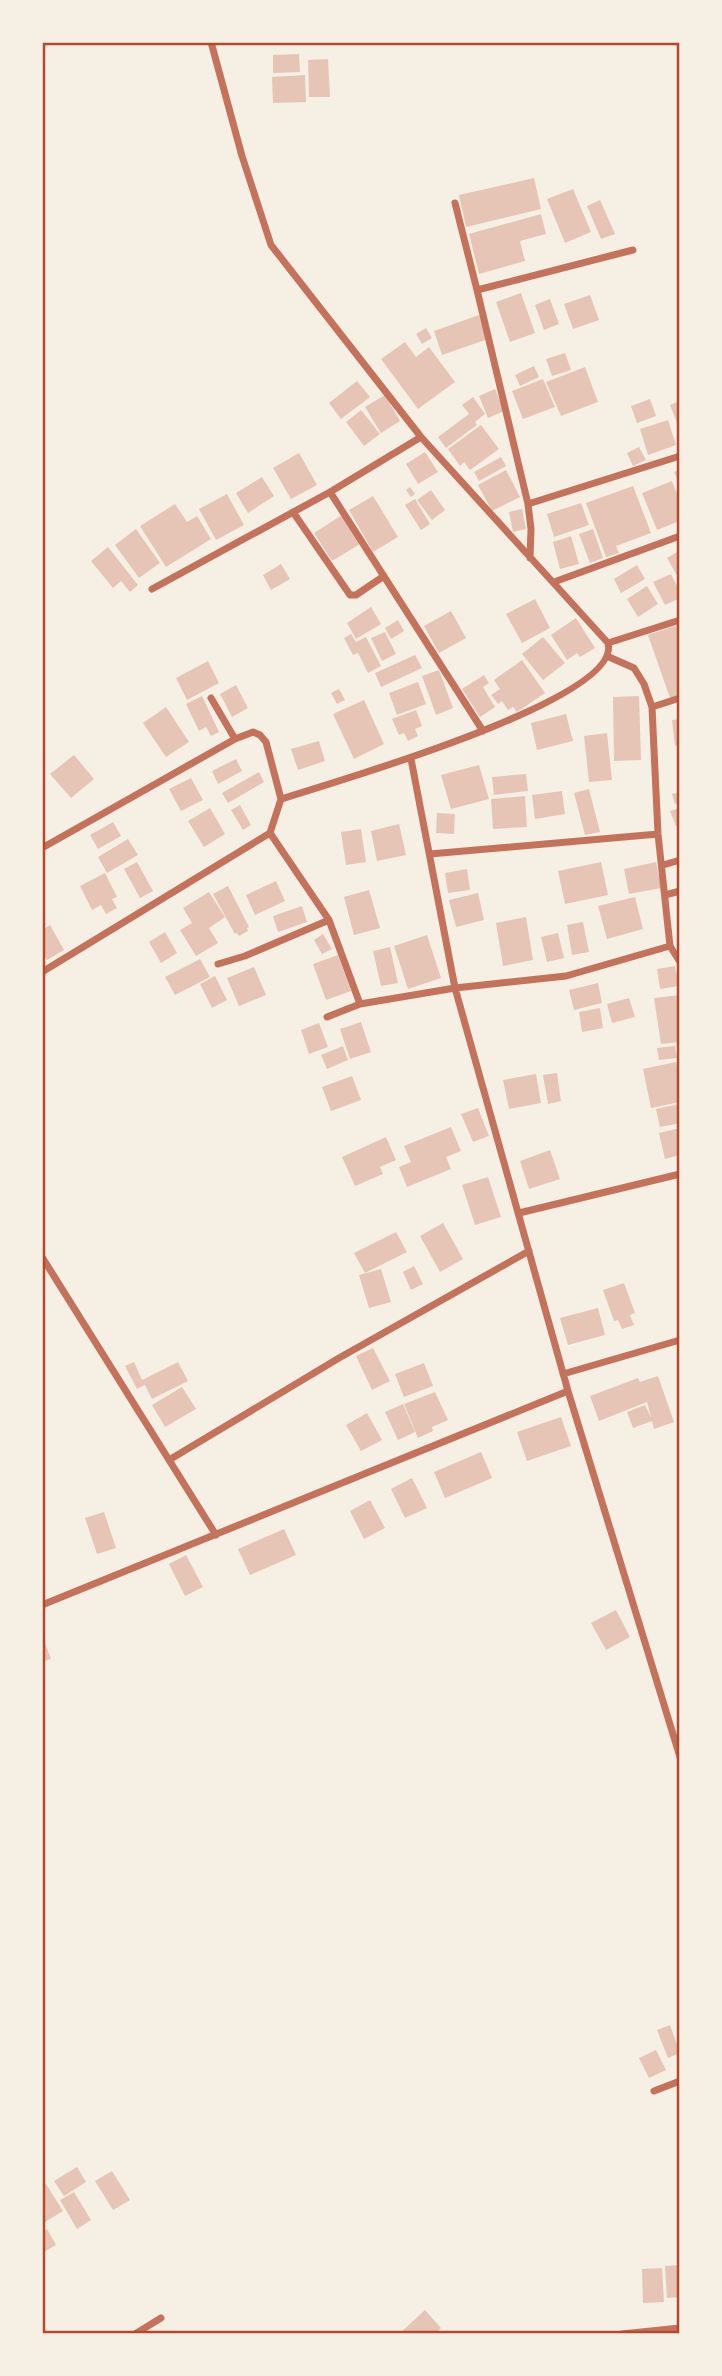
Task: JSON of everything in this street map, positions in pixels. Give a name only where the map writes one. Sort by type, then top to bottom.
[{"type":"street","points":[[211,42],[238,144],[271,245],[421,437],[608,643],[609,657]]},
{"type":"street","points":[[455,203],[528,504],[530,558]]},
{"type":"street","points":[[477,290],[633,250]]},
{"type":"street","points":[[152,589],[330,492],[421,437]]},
{"type":"street","points":[[528,504],[680,456]]},
{"type":"street","points":[[330,492],[483,731]]},
{"type":"street","points":[[293,512],[350,595],[356,595],[384,576]]},
{"type":"street","points":[[554,582],[680,536]]},
{"type":"street","points":[[608,643],[680,620]]},
{"type":"street","points":[[281,799],[411,758],[483,731],[570,690],[609,657]]},
{"type":"street","points":[[609,657],[634,667],[644,684],[652,707],[658,834],[670,946],[680,962]]},
{"type":"street","points":[[211,698],[235,739]]},
{"type":"street","points":[[652,707],[680,698]]},
{"type":"street","points":[[42,848],[235,739],[253,732],[266,742],[281,799],[270,833],[42,972]]},
{"type":"street","points":[[411,758],[455,988],[563,1374],[680,1757]]},
{"type":"street","points":[[270,833],[329,920],[360,1004]]},
{"type":"street","points":[[430,854],[658,834]]},
{"type":"street","points":[[663,865],[680,860]]},
{"type":"street","points":[[665,895],[680,891]]},
{"type":"street","points":[[218,964],[245,956],[329,920]]},
{"type":"street","points":[[327,1017],[360,1004],[455,988],[566,976],[670,946]]},
{"type":"street","points":[[519,1213],[680,1174]]},
{"type":"street","points":[[169,1460],[339,1358],[529,1251]]},
{"type":"street","points":[[42,1257],[216,1535]]},
{"type":"street","points":[[563,1374],[680,1339]]},
{"type":"street","points":[[42,1605],[568,1391]]},
{"type":"street","points":[[654,2091],[680,2081]]},
{"type":"street","points":[[135,2334],[161,2318]]},
{"type":"street","points":[[622,2334],[680,2328]]},
{"type":"building","points":[[299,54],[300,72],[273,73],[273,55]]},
{"type":"building","points":[[328,59],[330,97],[309,97],[308,60]]},
{"type":"building","points":[[305,75],[306,102],[273,103],[272,77]]},
{"type":"building","points":[[534,178],[541,209],[466,227],[459,195]]},
{"type":"building","points":[[573,189],[591,232],[565,243],[547,199]]},
{"type":"building","points":[[600,200],[615,234],[601,239],[587,206]]},
{"type":"building","points":[[541,214],[546,234],[520,241],[525,261],[479,274],[469,234]]},
{"type":"building","points":[[521,293],[535,333],[510,342],[496,302]]},
{"type":"building","points":[[590,295],[599,320],[573,329],[564,304]]},
{"type":"building","points":[[550,299],[559,324],[544,330],[535,305]]},
{"type":"building","points":[[479,315],[488,339],[442,355],[434,331]]},
{"type":"building","points":[[426,328],[432,338],[422,344],[416,334]]},
{"type":"building","points":[[405,342],[416,357],[429,347],[455,382],[418,409],[381,359]]},
{"type":"building","points":[[565,353],[571,370],[552,376],[546,359]]},
{"type":"building","points":[[534,366],[539,377],[520,386],[515,375]]},
{"type":"building","points":[[585,367],[598,402],[561,416],[546,382]]},
{"type":"building","points":[[543,379],[555,407],[523,419],[512,391]]},
{"type":"building","points":[[357,381],[370,397],[341,419],[329,403]]},
{"type":"building","points":[[495,389],[504,411],[488,418],[479,396]]},
{"type":"building","points":[[385,395],[400,421],[381,433],[365,407]]},
{"type":"building","points":[[473,397],[485,414],[475,422],[477,425],[446,448],[438,437],[469,414],[462,405]]},
{"type":"building","points":[[650,399],[656,416],[637,423],[631,406]]},
{"type":"building","points":[[680,401],[680,430],[670,405]]},
{"type":"building","points":[[361,410],[380,434],[364,446],[346,422]]},
{"type":"building","points":[[668,420],[676,445],[648,455],[640,429]]},
{"type":"building","points":[[481,425],[499,449],[470,470],[464,462],[460,466],[448,449]]},
{"type":"building","points":[[639,447],[646,460],[633,466],[627,453]]},
{"type":"building","points":[[425,452],[438,472],[418,484],[406,464]]},
{"type":"building","points":[[299,453],[317,485],[291,499],[273,468]]},
{"type":"building","points":[[501,457],[506,466],[479,481],[474,472]]},
{"type":"building","points":[[680,469],[680,485],[674,472]]},
{"type":"building","points":[[506,470],[520,497],[492,511],[478,485]]},
{"type":"building","points":[[262,477],[274,496],[248,513],[236,493]]},
{"type":"building","points":[[672,481],[680,502],[680,521],[657,530],[642,493]]},
{"type":"building","points":[[633,486],[651,533],[616,546],[619,553],[606,557],[586,503]]},
{"type":"building","points":[[410,487],[415,494],[411,497],[406,490]]},
{"type":"building","points":[[431,490],[445,510],[432,520],[417,500]]},
{"type":"building","points":[[227,494],[244,525],[216,540],[199,509]]},
{"type":"building","points":[[373,496],[398,537],[373,552],[349,510]]},
{"type":"building","points":[[415,499],[430,524],[421,530],[405,505]]},
{"type":"building","points":[[581,503],[589,525],[554,537],[547,514]]},
{"type":"building","points":[[175,504],[187,522],[197,516],[211,539],[166,567],[140,526]]},
{"type":"building","points":[[522,509],[526,529],[513,532],[509,512]]},
{"type":"building","points":[[342,515],[360,544],[332,561],[314,533]]},
{"type":"building","points":[[136,529],[160,563],[139,578],[115,545]]},
{"type":"building","points":[[593,529],[603,558],[590,563],[579,534]]},
{"type":"building","points":[[571,536],[579,564],[560,569],[553,542]]},
{"type":"building","points":[[108,547],[138,585],[130,592],[121,581],[113,588],[91,561]]},
{"type":"building","points":[[680,550],[680,581],[667,558]]},
{"type":"building","points":[[281,564],[290,579],[271,590],[263,575]]},
{"type":"building","points":[[637,565],[645,579],[621,593],[614,579]]},
{"type":"building","points":[[671,574],[680,592],[680,598],[665,605],[653,582]]},
{"type":"building","points":[[647,586],[658,604],[638,617],[627,599]]},
{"type":"building","points":[[535,599],[550,628],[522,643],[506,614]]},
{"type":"building","points":[[371,607],[381,624],[356,639],[347,623]]},
{"type":"building","points":[[451,611],[466,638],[439,653],[424,626]]},
{"type":"building","points":[[576,618],[595,648],[580,657],[577,653],[567,660],[551,635]]},
{"type":"building","points":[[398,620],[404,631],[391,639],[385,628]]},
{"type":"building","points":[[680,624],[680,695],[670,698],[648,635]]},
{"type":"building","points":[[385,632],[396,654],[382,661],[371,638]]},
{"type":"building","points":[[351,634],[356,642],[366,637],[381,666],[368,673],[358,653],[353,655],[344,638]]},
{"type":"building","points":[[543,637],[565,663],[543,680],[522,654]]},
{"type":"building","points":[[415,655],[422,668],[381,687],[375,673]]},
{"type":"building","points":[[522,660],[545,693],[517,712],[513,707],[508,710],[502,701],[498,704],[491,695],[500,689],[494,680]]},
{"type":"building","points":[[208,661],[219,683],[187,700],[176,678]]},
{"type":"building","points":[[439,670],[453,708],[436,715],[422,676]]},
{"type":"building","points":[[484,675],[489,683],[483,687],[495,707],[480,717],[462,689]]},
{"type":"building","points":[[418,682],[426,704],[397,715],[389,693]]},
{"type":"building","points":[[236,685],[248,708],[232,717],[220,694]]},
{"type":"building","points":[[339,689],[345,700],[337,704],[331,693]]},
{"type":"building","points":[[202,696],[219,732],[211,736],[206,727],[199,731],[186,704]]},
{"type":"building","points":[[639,696],[641,760],[614,761],[613,697]]},
{"type":"building","points":[[364,700],[384,744],[354,759],[333,714]]},
{"type":"building","points":[[166,707],[189,742],[166,757],[143,723]]},
{"type":"building","points":[[416,710],[422,726],[415,729],[418,736],[408,741],[404,733],[399,735],[392,719]]},
{"type":"building","points":[[566,714],[573,741],[537,750],[531,723]]},
{"type":"building","points":[[680,719],[680,745],[675,746],[672,720]]},
{"type":"building","points":[[607,733],[612,780],[589,782],[584,736]]},
{"type":"building","points":[[319,741],[325,761],[298,770],[291,749]]},
{"type":"building","points":[[74,755],[94,779],[71,798],[50,774]]},
{"type":"building","points":[[236,759],[242,771],[218,784],[212,771]]},
{"type":"building","points":[[479,765],[489,799],[451,809],[441,775]]},
{"type":"building","points":[[259,772],[264,782],[228,803],[222,793]]},
{"type":"building","points":[[526,774],[528,791],[494,795],[492,777]]},
{"type":"building","points":[[191,778],[203,800],[181,811],[169,789]]},
{"type":"building","points":[[589,789],[600,832],[585,835],[574,793]]},
{"type":"building","points":[[562,791],[565,814],[535,819],[532,795]]},
{"type":"building","points":[[680,792],[680,802],[675,804],[672,794]]},
{"type":"building","points":[[525,796],[527,827],[493,829],[491,799]]},
{"type":"building","points":[[240,805],[251,825],[243,830],[231,810]]},
{"type":"building","points":[[210,808],[225,834],[204,847],[188,821]]},
{"type":"building","points":[[680,808],[680,825],[676,826],[670,811]]},
{"type":"building","points":[[437,813],[455,814],[454,834],[436,833]]},
{"type":"building","points":[[113,822],[121,836],[98,849],[90,835]]},
{"type":"building","points":[[399,824],[406,855],[377,861],[371,831]]},
{"type":"building","points":[[361,829],[366,862],[346,865],[341,832]]},
{"type":"building","points":[[128,839],[138,855],[107,873],[98,857]]},
{"type":"building","points":[[137,862],[153,891],[140,898],[124,869]]},
{"type":"building","points":[[601,862],[608,895],[565,904],[558,871]]},
{"type":"building","points":[[656,862],[661,888],[629,894],[624,869]]},
{"type":"building","points":[[467,869],[470,890],[448,893],[445,873]]},
{"type":"building","points":[[105,873],[117,897],[112,899],[117,908],[106,914],[101,905],[92,910],[80,886]]},
{"type":"building","points":[[276,881],[285,901],[255,915],[246,895]]},
{"type":"building","points":[[228,886],[249,927],[248,931],[239,936],[235,934],[213,894]]},
{"type":"building","points":[[369,890],[380,928],[354,935],[344,897]]},
{"type":"building","points":[[209,892],[225,917],[209,928],[218,943],[196,956],[180,930],[192,923],[183,908]]},
{"type":"building","points":[[478,893],[484,920],[456,927],[449,900]]},
{"type":"building","points":[[635,897],[643,929],[607,939],[598,906]]},
{"type":"building","points":[[302,906],[307,922],[278,932],[273,916]]},
{"type":"building","points":[[526,917],[533,960],[503,966],[496,923]]},
{"type":"building","points":[[583,922],[589,952],[572,955],[567,925]]},
{"type":"building","points":[[50,925],[64,950],[47,960],[42,952],[42,930]]},
{"type":"building","points":[[165,932],[177,953],[161,963],[149,942]]},
{"type":"building","points":[[558,933],[564,958],[547,962],[541,937]]},
{"type":"building","points":[[323,934],[332,949],[322,954],[314,940]]},
{"type":"building","points":[[427,935],[441,978],[408,989],[394,946]]},
{"type":"building","points":[[390,947],[398,983],[381,986],[373,951]]},
{"type":"building","points":[[338,955],[351,991],[326,1000],[313,964]]},
{"type":"building","points":[[200,959],[210,977],[175,995],[165,977]]},
{"type":"building","points":[[675,966],[679,986],[660,989],[657,969]]},
{"type":"building","points":[[254,967],[266,995],[239,1006],[227,978]]},
{"type":"building","points":[[215,976],[227,1000],[212,1008],[200,984]]},
{"type":"building","points":[[598,983],[602,1003],[574,1010],[569,990]]},
{"type":"building","points":[[680,995],[680,1042],[661,1044],[654,998]]},
{"type":"building","points":[[629,998],[635,1017],[612,1023],[607,1004]]},
{"type":"building","points":[[600,1008],[603,1028],[582,1032],[579,1012]]},
{"type":"building","points":[[361,1022],[371,1052],[350,1059],[340,1029]]},
{"type":"building","points":[[319,1023],[328,1047],[309,1054],[301,1030]]},
{"type":"building","points":[[343,1046],[348,1060],[327,1069],[321,1055]]},
{"type":"building","points":[[675,1046],[677,1058],[659,1060],[657,1048]]},
{"type":"building","points":[[676,1062],[680,1102],[651,1108],[643,1069]]},
{"type":"building","points":[[557,1073],[561,1101],[548,1104],[543,1075]]},
{"type":"building","points":[[536,1074],[541,1103],[509,1109],[503,1080]]},
{"type":"building","points":[[352,1076],[361,1100],[331,1111],[322,1087]]},
{"type":"building","points":[[679,1104],[680,1123],[660,1127],[656,1109]]},
{"type":"building","points":[[478,1108],[489,1136],[473,1142],[461,1114]]},
{"type":"building","points":[[451,1127],[461,1151],[446,1157],[451,1169],[407,1187],[399,1167],[411,1162],[404,1146]]},
{"type":"building","points":[[680,1128],[680,1155],[665,1159],[659,1133]]},
{"type":"building","points":[[386,1137],[396,1160],[380,1167],[383,1174],[355,1186],[342,1157]]},
{"type":"building","points":[[550,1150],[560,1179],[529,1189],[520,1161]]},
{"type":"building","points":[[488,1177],[501,1217],[475,1225],[462,1185]]},
{"type":"building","points":[[443,1223],[463,1259],[440,1272],[420,1236]]},
{"type":"building","points":[[396,1232],[407,1252],[365,1273],[354,1253]]},
{"type":"building","points":[[414,1266],[423,1284],[411,1290],[403,1272]]},
{"type":"building","points":[[381,1269],[391,1302],[369,1308],[359,1275]]},
{"type":"building","points":[[624,1283],[635,1313],[630,1315],[634,1325],[622,1329],[618,1320],[614,1321],[603,1290]]},
{"type":"building","points":[[598,1308],[605,1335],[568,1345],[560,1318]]},
{"type":"building","points":[[373,1348],[390,1381],[372,1390],[356,1356]]},
{"type":"building","points":[[134,1362],[142,1380],[178,1362],[188,1381],[152,1399],[145,1385],[137,1389],[125,1366]]},
{"type":"building","points":[[424,1363],[433,1386],[404,1397],[395,1374]]},
{"type":"building","points":[[658,1376],[674,1422],[654,1429],[652,1421],[633,1428],[627,1412],[645,1405],[651,1417],[647,1402],[599,1421],[590,1396],[638,1378],[640,1382]]},
{"type":"building","points":[[182,1387],[196,1409],[165,1427],[152,1405]]},
{"type":"building","points":[[435,1392],[448,1420],[432,1427],[433,1431],[418,1438],[404,1404]]},
{"type":"building","points":[[403,1404],[415,1432],[398,1440],[385,1412]]},
{"type":"building","points":[[367,1413],[382,1440],[361,1451],[346,1425]]},
{"type":"building","points":[[561,1417],[571,1446],[527,1461],[517,1432]]},
{"type":"building","points":[[481,1452],[492,1478],[445,1498],[434,1472]]},
{"type":"building","points":[[412,1478],[427,1508],[405,1518],[391,1489]]},
{"type":"building","points":[[370,1500],[385,1528],[364,1539],[350,1511]]},
{"type":"building","points":[[104,1512],[116,1548],[97,1554],[85,1518]]},
{"type":"building","points":[[284,1529],[296,1555],[250,1575],[238,1549]]},
{"type":"building","points":[[186,1555],[203,1587],[185,1596],[169,1564]]},
{"type":"building","points":[[616,1610],[630,1637],[606,1650],[591,1623]]},
{"type":"building","points":[[42,1635],[51,1659],[42,1662]]},
{"type":"building","points":[[670,2025],[680,2053],[668,2058],[657,2030]]},
{"type":"building","points":[[656,2050],[666,2070],[649,2078],[639,2058]]},
{"type":"building","points":[[77,2167],[86,2182],[64,2196],[54,2181]]},
{"type":"building","points":[[112,2171],[130,2200],[113,2210],[95,2181]]},
{"type":"building","points":[[46,2184],[63,2211],[42,2224],[42,2187]]},
{"type":"building","points":[[74,2192],[91,2220],[77,2229],[60,2200]]},
{"type":"building","points":[[47,2229],[56,2245],[42,2253],[42,2232]]},
{"type":"building","points":[[680,2265],[680,2297],[667,2298],[665,2266]]},
{"type":"building","points":[[662,2268],[664,2302],[643,2303],[642,2269]]},
{"type":"building","points":[[425,2310],[441,2328],[435,2334],[399,2334]]}]
